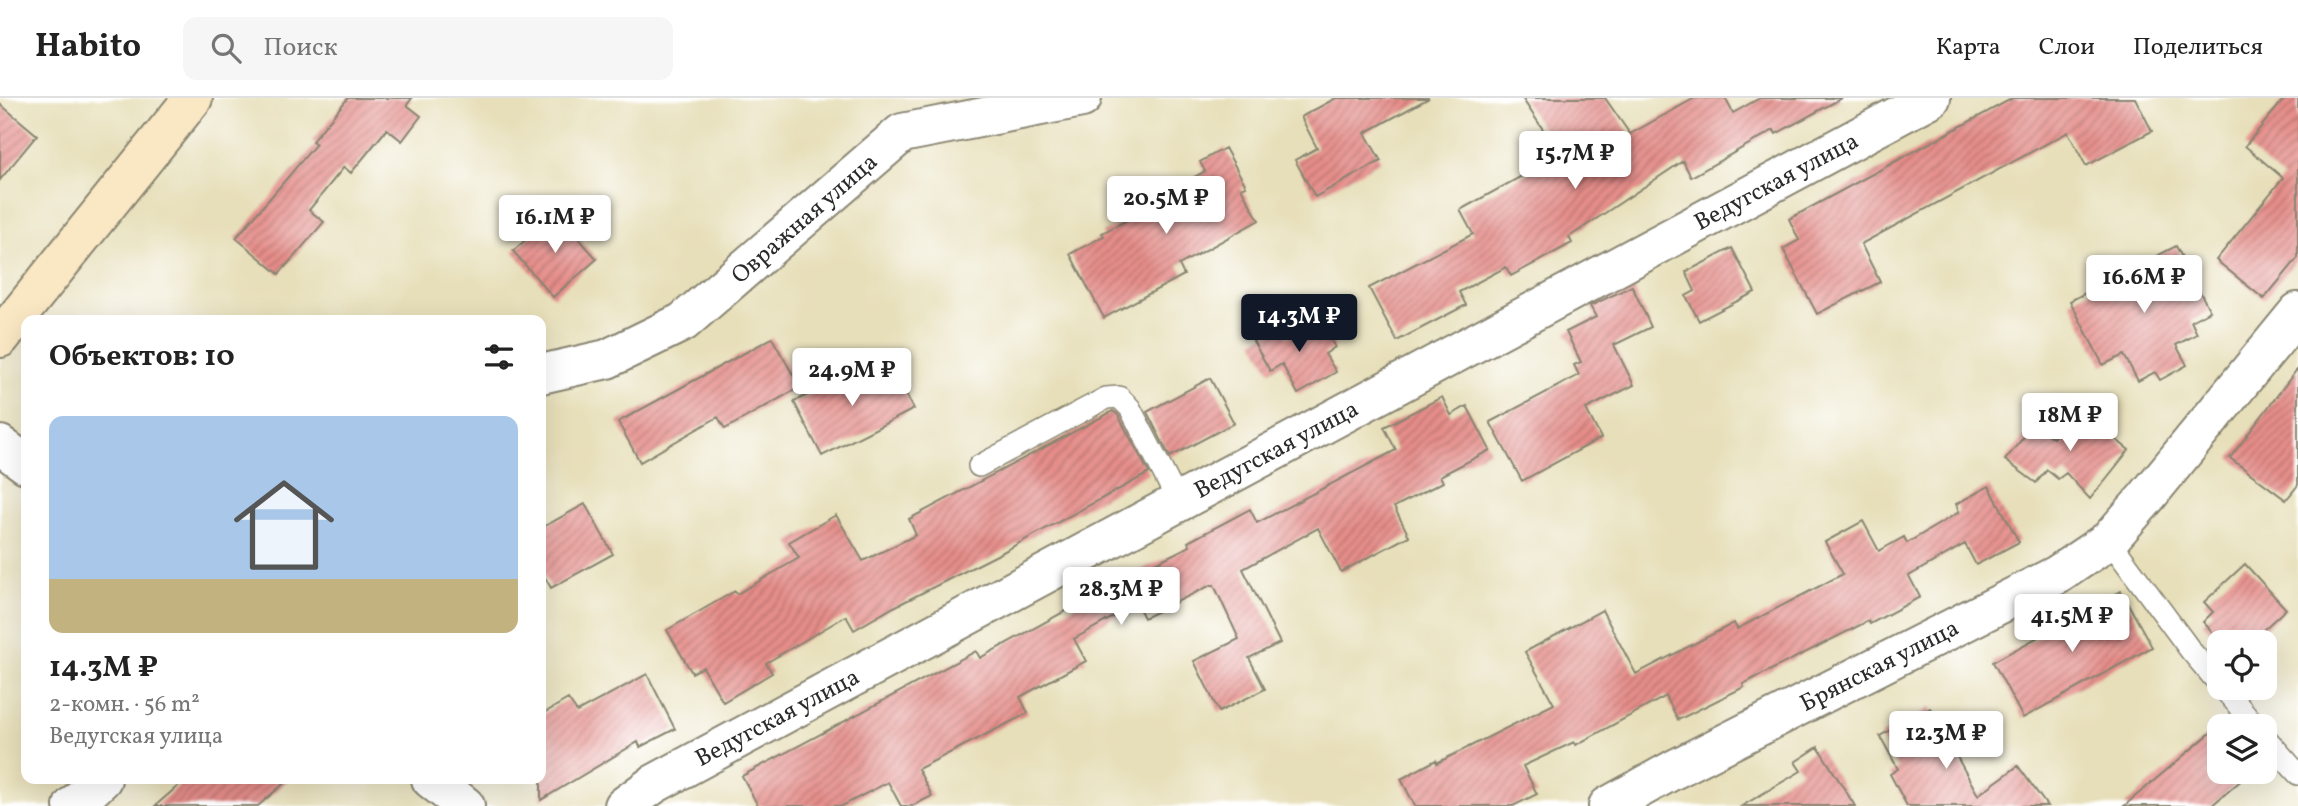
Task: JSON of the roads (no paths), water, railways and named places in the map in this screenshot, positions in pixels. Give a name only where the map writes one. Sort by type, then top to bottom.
[{"type":"main road","points":[[0,338],[193,98]]},
{"type":"street","points":[[902,133],[924,98]]},
{"type":"street","name":"Овражная улица","points":[[546,373],[607,359],[683,322],[902,133],[1082,98]]},
{"type":"street","name":"Ведугская улица","points":[[624,806],[654,784],[1931,98]]},
{"type":"street","name":"Брянская улица","points":[[1608,806],[1685,764],[2057,575],[2109,540],[2298,312]]},
{"type":"street","points":[[0,444],[21,460]]},
{"type":"street","points":[[73,806],[97,784]]},
{"type":"street","points":[[437,784],[465,806]]},
{"type":"lane","points":[[979,466],[1106,398],[1119,397],[1130,408],[1178,501]]},
{"type":"lane","points":[[2109,540],[2207,670]]},
{"type":"lane","points":[[2233,700],[2246,714]]},
{"type":"lane","points":[[2277,751],[2298,774]]}]
